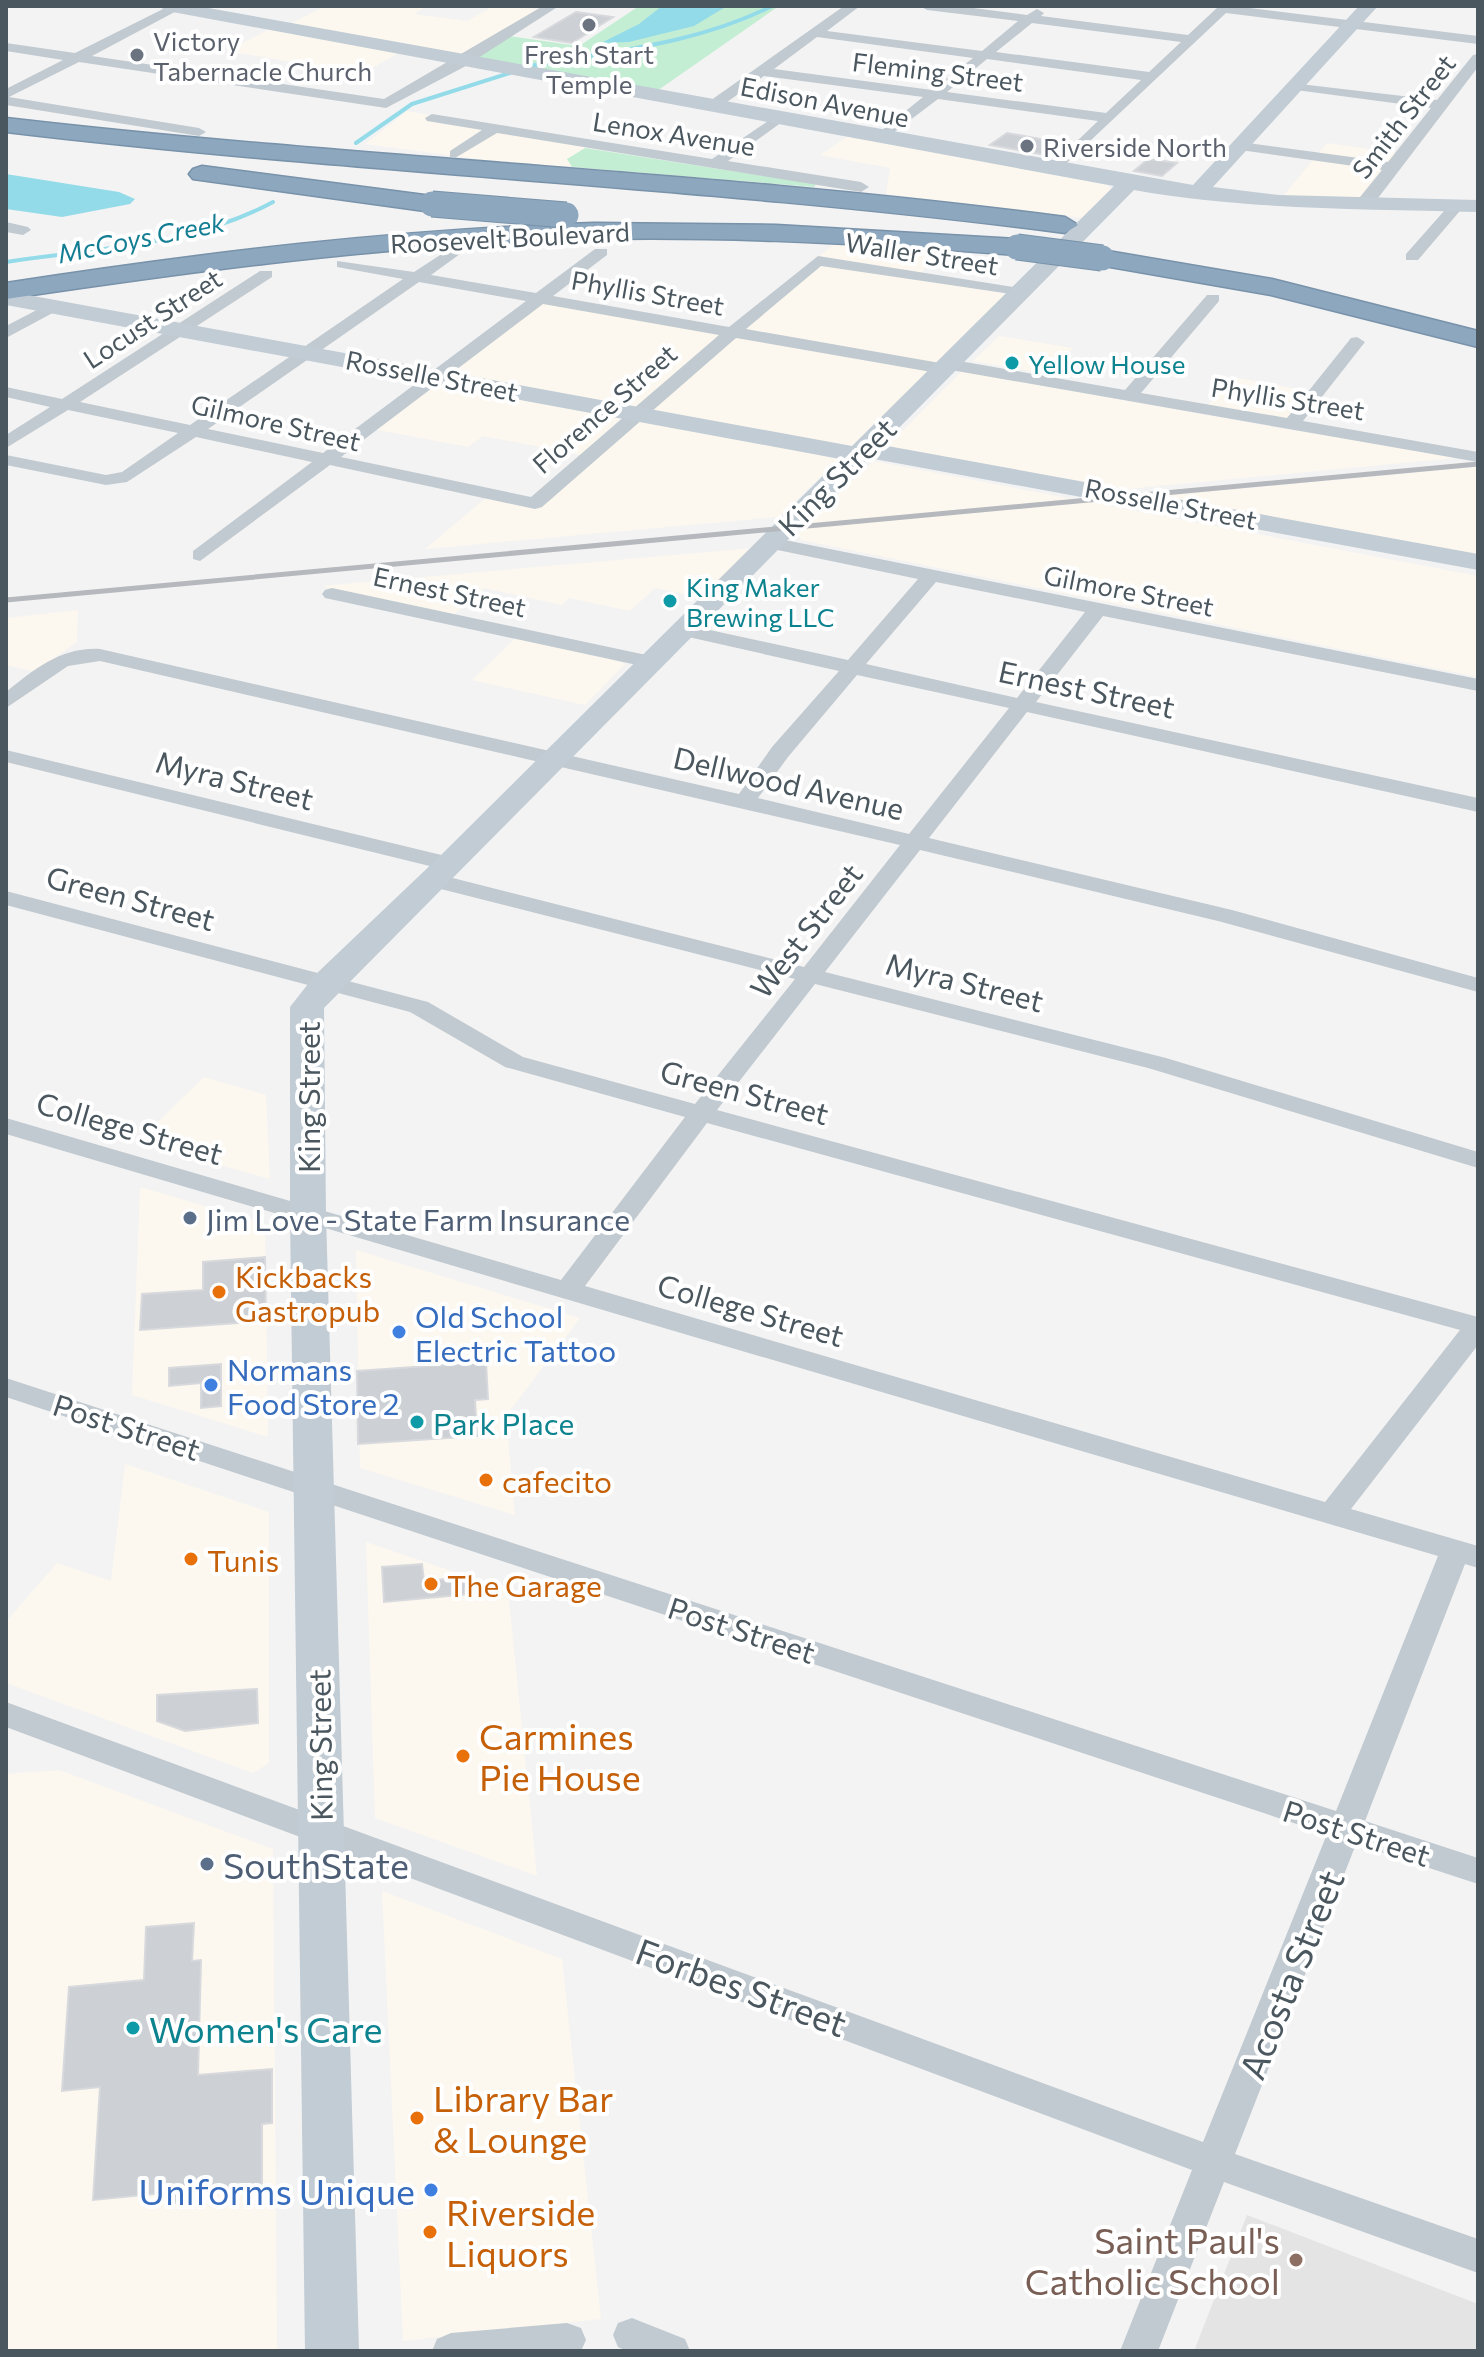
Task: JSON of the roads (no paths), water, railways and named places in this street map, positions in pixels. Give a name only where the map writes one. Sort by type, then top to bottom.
[{"type":"highway","points":[[6,109],[155,136],[330,157]]},
{"type":"highway","points":[[6,125],[157,143],[330,157],[855,193],[1065,225],[1106,245],[1478,339]]},
{"type":"highway","points":[[6,141],[158,167],[432,204],[863,233],[1017,247],[1106,245]]},
{"type":"highway","points":[[6,149],[54,156]]},
{"type":"highway","points":[[127,164],[158,167]]},
{"type":"highway","name":"Roosevelt Boulevard","points":[[6,281],[523,206],[626,199],[855,193]]},
{"type":"highway","name":"Roosevelt Boulevard","points":[[6,291],[45,296],[317,250],[537,233],[795,233],[1017,247]]},
{"type":"highway","points":[[1147,239],[1321,277],[1478,317]]},
{"type":"main road","points":[[1196,194],[1369,6]]},
{"type":"main road","name":"Edison Avenue","points":[[174,7],[1196,194],[1478,206]]},
{"type":"main road","name":"King Street","points":[[332,2351],[313,1487],[307,1007],[327,982],[441,872],[1129,183]]},
{"type":"main road","name":"Rosselle Street","points":[[6,298],[45,296],[183,328],[635,413],[1478,562]]},
{"type":"street","points":[[532,6],[550,7]]},
{"type":"street","points":[[712,106],[853,6]]},
{"type":"street","points":[[927,6],[1191,39]]},
{"type":"street","points":[[881,138],[1046,6]]},
{"type":"street","points":[[6,94],[174,7]]},
{"type":"street","points":[[6,47],[386,104],[465,61],[550,7]]},
{"type":"street","points":[[1055,170],[1225,7],[1478,40]]},
{"type":"street","points":[[814,33],[1154,77]]},
{"type":"street","name":"Smith Street","points":[[1367,203],[1368,197],[1441,105],[1458,93],[1478,58]]},
{"type":"street","name":"Fleming Street","points":[[760,71],[1110,118]]},
{"type":"street","points":[[1296,86],[1441,105]]},
{"type":"street","points":[[6,101],[199,132]]},
{"type":"street","name":"Lenox Avenue","points":[[432,118],[714,164],[855,193]]},
{"type":"street","points":[[714,164],[777,119]]},
{"type":"street","points":[[455,154],[495,128]]},
{"type":"street","points":[[1240,146],[1393,167]]},
{"type":"street","points":[[1412,257],[1457,205]]},
{"type":"street","points":[[6,227],[23,230]]},
{"type":"street","points":[[6,460],[106,480],[127,477],[454,251]]},
{"type":"street","points":[[200,555],[323,459],[601,252]]},
{"type":"street","name":"Waller Street","points":[[818,261],[1019,293]]},
{"type":"street","name":"Florence Street","points":[[535,503],[635,413],[818,261]]},
{"type":"street","name":"Phyllis Street","points":[[343,264],[731,333],[1472,455]]},
{"type":"street","name":"Locust Street","points":[[6,443],[266,274]]},
{"type":"street","points":[[6,333],[45,296]]},
{"type":"street","points":[[1128,397],[1213,298]]},
{"type":"street","points":[[1290,426],[1357,342]]},
{"type":"street","name":"Gilmore Street","points":[[6,392],[535,503]]},
{"type":"street","points":[[1472,455],[1478,436]]},
{"type":"street","name":"Gilmore Street","points":[[770,543],[1478,685]]},
{"type":"street","points":[[744,802],[780,752],[931,576]]},
{"type":"street","name":"Ernest Street","points":[[332,594],[651,662]]},
{"type":"street","name":"West Street","points":[[567,1291],[702,1112],[1097,610]]},
{"type":"street","name":"Ernest Street","points":[[682,630],[1478,805]]},
{"type":"street","name":"Dellwood Avenue","points":[[6,702],[64,658],[83,652],[556,757],[1255,922],[1478,985]]},
{"type":"street","name":"Myra Street","points":[[6,756],[811,975],[1157,1063],[1478,1160]]},
{"type":"street","name":"Green Street","points":[[6,898],[419,1007],[447,1020],[483,1047],[514,1062],[1478,1326]]},
{"type":"street","name":"College Street","points":[[6,1126],[1466,1554]]},
{"type":"street","points":[[1334,1514],[1343,1496],[1478,1326]]},
{"type":"street","name":"Post Street","points":[[6,1387],[1478,1871]]},
{"type":"street","name":"Acosta Street","points":[[1139,2351],[1347,1830],[1466,1554]]},
{"type":"street","name":"Forbes Street","points":[[6,1714],[1478,2256]]},
{"type":"street","points":[[632,2335],[671,2351]]},
{"type":"street","points":[[451,2351],[567,2340]]},
{"type":"water","points":[[662,6],[727,6],[694,26],[629,42],[601,43],[639,24]]},
{"type":"water","points":[[6,174],[119,192],[135,199],[130,204],[62,217],[6,209]]},
{"type":"waterway","name":"McCoys Creek","points":[[525,67],[682,38],[712,30],[772,6]]},
{"type":"waterway","name":"McCoys Creek","points":[[356,143],[412,104],[510,73]]},
{"type":"waterway","name":"McCoys Creek","points":[[6,262],[177,237],[242,217],[273,202]]},
{"type":"railway","points":[[6,600],[1478,464]]},
{"type":"place","name":"Fresh Start Temple","points":[[589,25]]},
{"type":"place","name":"Victory Tabernacle Church","points":[[137,55]]},
{"type":"place","name":"Riverside North","points":[[1027,146]]},
{"type":"place","name":"Yellow House","points":[[1012,363]]},
{"type":"place","name":"King Maker Brewing LLC","points":[[670,601]]},
{"type":"place","name":"Jim Love - State Farm Insurance","points":[[190,1218]]},
{"type":"place","name":"Kickbacks Gastropub","points":[[219,1292]]},
{"type":"place","name":"Old School Electric Tattoo","points":[[399,1332]]},
{"type":"place","name":"Normans Food Store 2","points":[[211,1385]]},
{"type":"place","name":"Park Place","points":[[417,1422]]},
{"type":"place","name":"cafecito","points":[[486,1480]]},
{"type":"place","name":"Tunis","points":[[191,1559]]},
{"type":"place","name":"The Garage","points":[[431,1584]]},
{"type":"place","name":"Carmines Pie House","points":[[463,1756]]},
{"type":"place","name":"SouthState","points":[[207,1864]]},
{"type":"place","name":"Women's Care","points":[[133,2028]]},
{"type":"place","name":"Library Bar & Lounge","points":[[417,2118]]},
{"type":"place","name":"Uniforms Unique","points":[[431,2190]]},
{"type":"place","name":"Riverside Liquors","points":[[430,2232]]},
{"type":"place","name":"Saint Paul's Catholic School","points":[[1296,2260]]}]
